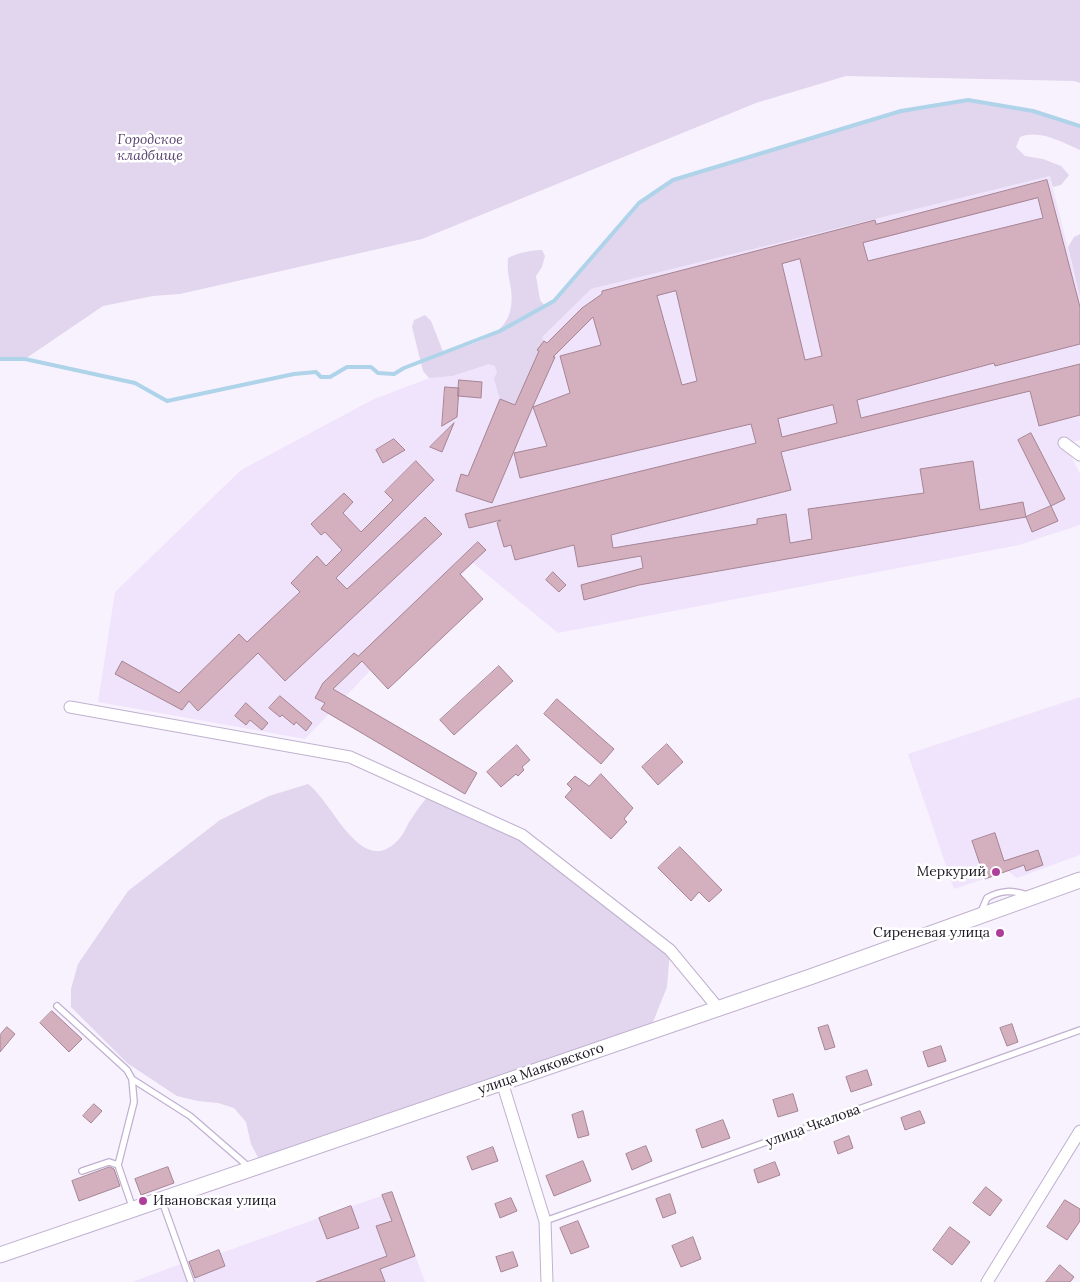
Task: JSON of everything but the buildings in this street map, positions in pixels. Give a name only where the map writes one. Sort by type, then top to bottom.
[{"type":"street","points":[[1064,443],[1080,455]]},
{"type":"street","points":[[70,706],[350,757],[522,835],[670,950],[718,1008]]},
{"type":"street","name":"улица Маяковского","points":[[0,1255],[718,1008],[1080,880]]},
{"type":"street","points":[[502,1082],[545,1221],[547,1282]]},
{"type":"street","points":[[987,1282],[1080,1132]]},
{"type":"lane","points":[[57,1006],[127,1070],[132,1079],[134,1102],[118,1165],[133,1209]]},
{"type":"lane","name":"улица Чкалова","points":[[545,1221],[1080,1030]]},
{"type":"lane","points":[[132,1079],[190,1116],[251,1168]]},
{"type":"lane","points":[[82,1171],[109,1162],[118,1165]]},
{"type":"lane","points":[[162,1199],[191,1282]]},
{"type":"shaded area","points":[[1050,176],[1080,297],[1080,440],[1065,444],[1080,474],[1080,525],[1019,545],[558,633],[473,563],[305,739],[98,702],[115,592],[241,470],[374,399],[533,339],[591,289]]},
{"type":"shaded area","points":[[1080,697],[1080,855],[1017,878],[1008,871],[954,889],[908,754]]},
{"type":"shaded area","points":[[392,1192],[425,1282],[132,1282],[219,1250],[221,1253]]},
{"type":"green space","name":"Городское кладбище","points":[[0,0],[1080,0],[1080,83],[1074,81],[846,76],[756,103],[422,239],[180,294],[153,296],[103,306],[25,359],[0,359]]},
{"type":"green space","points":[[968,100],[1033,111],[1080,126],[1080,150],[1043,135],[1020,137],[1016,147],[1025,156],[1043,159],[1061,166],[1069,175],[1061,185],[1053,187],[1050,176],[591,289],[542,337],[544,341],[538,350],[515,405],[500,399],[494,379],[497,372],[495,366],[489,364],[452,376],[429,378],[423,371],[412,327],[414,320],[425,315],[431,321],[444,354],[493,334],[502,327],[508,317],[511,305],[508,258],[511,256],[542,250],[545,256],[542,267],[536,276],[540,300],[545,306],[554,301],[639,203],[673,180],[901,111]]},
{"type":"green space","points":[[1080,234],[1080,297],[1068,247],[1074,237]]},
{"type":"green space","points":[[308,784],[350,835],[361,845],[373,851],[386,849],[400,838],[416,811],[431,793],[522,835],[670,950],[667,987],[649,1032],[262,1165],[251,1144],[246,1122],[234,1108],[218,1103],[177,1096],[127,1063],[71,1007],[71,989],[78,964],[128,891],[220,820],[269,796]]},
{"type":"waterway","points":[[0,359],[25,359],[135,383],[167,401],[294,374],[316,372],[321,377],[330,377],[347,367],[371,367],[378,373],[394,374],[404,368],[500,331],[554,301],[639,203],[673,180],[901,111],[968,100],[1033,111],[1080,126]]},
{"type":"place","name":"Меркурий","points":[[996,872]]},
{"type":"place","name":"Сиреневая улица","points":[[1000,933]]},
{"type":"place","name":"Ивановская улица","points":[[143,1201]]}]
